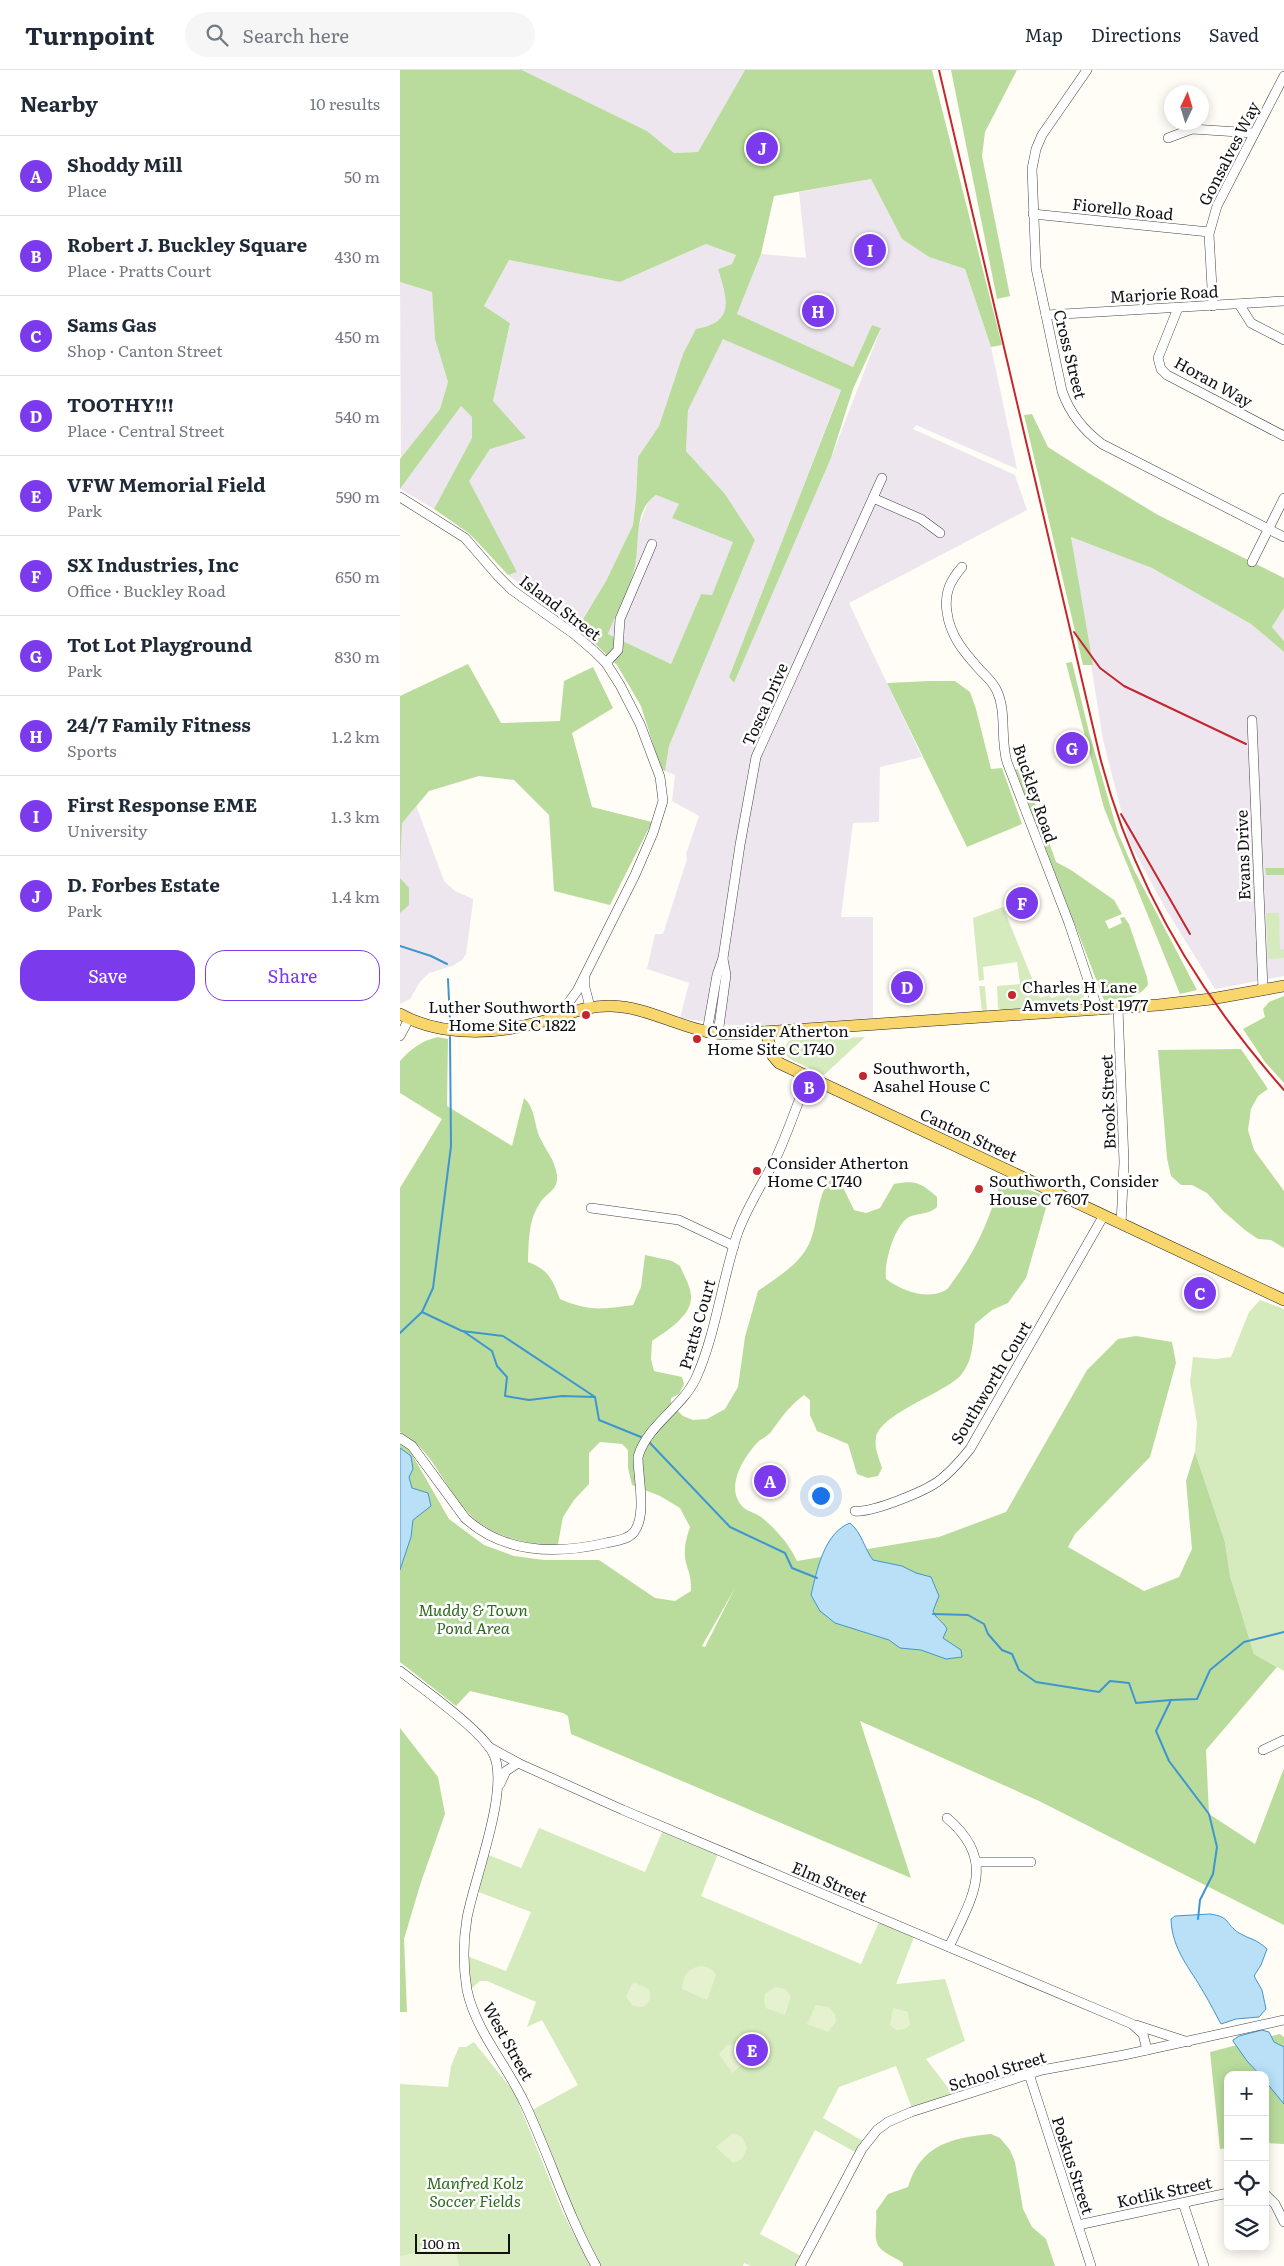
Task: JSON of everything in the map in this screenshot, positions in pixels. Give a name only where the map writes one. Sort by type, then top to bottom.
[{"type":"main road","points":[[405,1017],[436,1028],[479,1031],[510,1029],[586,1008],[623,1007],[713,1033],[766,1032],[1098,1010],[1211,999],[1284,986]]},
{"type":"main road","name":"Canton Street","points":[[766,1032],[776,1061],[1284,1300]]},
{"type":"street","name":"Cross Street","points":[[1086,70],[1049,123],[1036,149],[1032,175],[1036,268],[1062,391],[1068,406],[1090,435],[1102,444],[1284,537]]},
{"type":"street","name":"Gonsalves Way","points":[[1212,306],[1209,232],[1217,206],[1284,76]]},
{"type":"street","points":[[1168,138],[1192,129],[1254,133]]},
{"type":"street","name":"Fiorello Road","points":[[1033,214],[1209,232]]},
{"type":"street","name":"Marjorie Road","points":[[1046,315],[1284,301]]},
{"type":"street","points":[[1239,304],[1251,323],[1284,340]]},
{"type":"street","name":"Horan Way","points":[[1178,308],[1158,358],[1161,369],[1166,375],[1284,436]]},
{"type":"street","name":"Tosca Drive","points":[[713,1033],[726,975],[723,958],[740,845],[756,757],[882,478]]},
{"type":"street","name":"Island Street","points":[[400,496],[465,538],[512,590],[574,634],[606,663],[620,685],[640,724],[660,777],[663,801],[646,850],[578,991],[566,1006],[550,1019]]},
{"type":"street","points":[[873,498],[921,519],[940,533]]},
{"type":"street","points":[[1252,562],[1284,498]]},
{"type":"street","points":[[606,663],[618,650],[620,619],[652,544]]},
{"type":"street","name":"Buckley Road","points":[[962,567],[954,576],[947,590],[946,603],[952,633],[958,644],[992,682],[997,691],[1002,708],[1002,742],[1007,762],[1068,923],[1098,1010]]},
{"type":"street","name":"Evans Drive","points":[[1252,720],[1263,989]]},
{"type":"street","name":"Island Street","points":[[586,1008],[584,988],[587,971]]},
{"type":"street","points":[[578,991],[586,1008]]},
{"type":"street","name":"Brook Street","points":[[1118,1008],[1124,1162],[1121,1224]]},
{"type":"street","points":[[400,1036],[405,1017]]},
{"type":"street","name":"Pratts Court","points":[[400,1438],[412,1446],[465,1518],[476,1528],[491,1535],[539,1550],[562,1551],[587,1548],[629,1537],[638,1525],[640,1512],[638,1465],[640,1450],[649,1435],[694,1381],[703,1359],[734,1246],[752,1200],[781,1146],[808,1076]]},
{"type":"street","points":[[591,1208],[679,1220],[734,1246]]},
{"type":"street","name":"Southworth Court","points":[[855,1511],[864,1512],[917,1492],[938,1482],[955,1468],[970,1449],[1104,1216]]},
{"type":"street","name":"West Street","points":[[400,1671],[457,1717],[489,1747],[498,1767],[498,1789]]},
{"type":"street","points":[[1263,1750],[1284,1740]]},
{"type":"street","name":"Elm Street","points":[[489,1747],[518,1763],[623,1810],[1132,2024],[1188,2042]]},
{"type":"street","name":"West Street","points":[[518,1763],[506,1771],[498,1789],[465,1934],[464,1967],[469,1997],[482,2028],[526,2105],[567,2207],[596,2266]]},
{"type":"street","points":[[947,1818],[967,1838],[976,1862],[974,1891],[949,1946]]},
{"type":"street","points":[[976,1862],[1031,1862]]},
{"type":"street","name":"School Street","points":[[800,2266],[859,2153],[869,2138],[883,2126],[912,2112],[1029,2074],[1188,2042],[1284,2020]]},
{"type":"street","points":[[1132,2024],[1143,2034],[1148,2050]]},
{"type":"street","name":"Poskus Street","points":[[1029,2074],[1091,2266]]},
{"type":"street","name":"Kotlik Street","points":[[1078,2225],[1224,2194]]},
{"type":"street","points":[[1269,2198],[1275,2204],[1284,2222]]},
{"type":"street","points":[[1183,2203],[1204,2266]]},
{"type":"shaded area","points":[[522,70],[745,70],[698,152],[674,153],[647,131]]},
{"type":"shaded area","points":[[871,179],[902,239],[929,257],[965,269],[991,347],[1017,469],[916,425],[913,429],[1015,475],[1027,510],[849,603],[922,757],[880,767],[879,822],[853,823],[841,917],[873,917],[873,1018],[769,1025],[730,1025],[680,1018],[689,983],[647,969],[655,934],[663,934],[699,816],[672,801],[675,775],[665,771],[669,746],[755,540],[725,494],[686,451],[688,410],[723,338],[841,389],[729,677],[734,683],[831,458],[881,328],[872,325],[853,367],[737,314],[761,254],[806,258],[799,192]]},
{"type":"shaded area","points":[[706,244],[736,255],[732,264],[718,269],[727,301],[725,314],[683,354],[659,426],[638,457],[633,525],[606,581],[581,621],[532,593],[508,575],[517,572],[468,481],[490,449],[493,401],[510,323],[484,306],[509,260],[620,282]]},
{"type":"shaded area","points":[[400,282],[432,292],[435,339],[448,382],[440,409],[401,460]]},
{"type":"shaded area","points":[[461,406],[472,417],[472,438],[434,509],[400,489]]},
{"type":"shaded area","points":[[656,495],[679,504],[673,518],[734,542],[712,595],[701,594],[671,664],[608,634],[635,566],[636,533],[649,500]]},
{"type":"shaded area","points":[[1071,537],[1152,568],[1251,624],[1284,652],[1284,868],[1265,868],[1266,875],[1284,875],[1284,976],[1215,989],[1165,908],[1129,841],[1103,740]]},
{"type":"shaded area","points":[[1284,608],[1284,641],[1272,627]]},
{"type":"shaded area","points":[[410,789],[444,881],[455,891],[473,899],[473,902],[466,954],[462,960],[452,966],[429,973],[420,982],[410,999],[400,1004],[400,806]]},
{"type":"green space","points":[[400,70],[522,70],[647,131],[674,153],[698,152],[745,70],[932,70],[1002,345],[991,347],[965,269],[929,257],[902,239],[871,179],[774,196],[761,254],[737,314],[853,367],[872,325],[881,328],[853,389],[831,458],[734,683],[729,677],[841,390],[723,339],[688,410],[686,451],[725,494],[755,540],[669,746],[665,771],[661,769],[641,706],[617,665],[578,627],[606,581],[633,525],[638,457],[659,426],[683,354],[696,329],[709,326],[718,321],[723,315],[726,299],[718,269],[732,264],[736,255],[706,244],[620,282],[509,260],[484,306],[510,323],[493,401],[526,438],[490,449],[469,481],[517,572],[508,575],[470,534],[434,509],[472,438],[472,417],[461,406],[400,489],[400,459],[440,409],[448,382],[435,339],[432,292],[400,282]],"holes":[[[656,495],[679,504],[672,518],[733,542],[712,595],[701,594],[671,664],[608,634],[633,574],[639,528],[644,509]]]},
{"type":"green space","points":[[951,70],[1017,70],[985,132],[982,156],[1010,296],[997,299]]},
{"type":"green space","points":[[1032,414],[1048,447],[1158,515],[1284,578],[1284,608],[1272,627],[1284,641],[1284,652],[1251,624],[1152,568],[1071,537],[1093,665],[1083,665],[1024,415]]},
{"type":"green space","points":[[1072,662],[1089,732],[1118,833],[1134,870],[1197,990],[1180,994],[1104,808],[1066,663]]},
{"type":"green space","points":[[468,664],[501,723],[560,721],[564,681],[593,667],[613,708],[572,733],[592,807],[652,822],[610,905],[554,891],[549,815],[514,780],[479,776],[429,791],[402,823],[400,865],[400,696]]},
{"type":"green space","points":[[955,681],[970,692],[991,769],[1002,768],[1022,824],[967,847],[887,683]]},
{"type":"green space","points":[[1072,740],[1080,748],[1072,756],[1064,748]]},
{"type":"green space","points":[[1015,769],[1023,770],[1056,862],[1071,870],[1114,900],[1122,914],[1105,921],[1109,929],[1122,923],[1120,918],[1124,917],[1129,924],[1148,985],[1134,996],[1104,1000]]},
{"type":"green space","points":[[1265,868],[1284,868],[1284,875],[1266,875]]},
{"type":"green space","points":[[400,878],[409,888],[409,905],[400,913]]},
{"type":"green space","points":[[1003,907],[1040,998],[1049,995],[1051,998],[1058,996],[1057,992],[1081,984],[1086,989],[1083,1000],[1079,1003],[1002,1010],[998,1008],[997,986],[1020,984],[1017,962],[983,967],[984,980],[979,981],[973,918]]},
{"type":"green space","points":[[1266,913],[1279,913],[1280,949],[1284,950],[1284,958],[1268,959]]},
{"type":"green space","points":[[979,986],[985,986],[987,1011],[982,1011]]},
{"type":"green space","points":[[1284,996],[1284,1083],[1265,1062],[1243,1029],[1265,1017],[1263,1009],[1269,1002]]},
{"type":"green space","name":"Muddy & Town Pond Area","points":[[438,1037],[448,1039],[447,1106],[512,1146],[524,1098],[530,1105],[540,1138],[556,1169],[557,1180],[554,1188],[540,1203],[533,1217],[528,1262],[541,1268],[549,1276],[560,1299],[588,1308],[613,1308],[633,1305],[641,1287],[645,1255],[672,1261],[680,1266],[690,1291],[690,1306],[682,1318],[652,1341],[651,1359],[654,1371],[682,1377],[684,1384],[679,1394],[671,1398],[671,1404],[683,1416],[693,1420],[707,1419],[725,1409],[738,1387],[745,1337],[758,1291],[786,1270],[805,1252],[812,1236],[820,1200],[832,1178],[840,1181],[854,1210],[866,1213],[880,1208],[894,1184],[908,1182],[918,1184],[927,1188],[937,1197],[937,1207],[929,1212],[908,1218],[901,1225],[890,1248],[886,1265],[886,1279],[906,1290],[921,1294],[937,1294],[946,1290],[964,1266],[988,1218],[1001,1180],[1049,1197],[1026,1278],[1008,1303],[992,1310],[975,1324],[970,1357],[961,1375],[953,1382],[900,1412],[880,1429],[876,1438],[876,1446],[882,1468],[878,1476],[868,1478],[857,1474],[848,1444],[817,1431],[810,1415],[810,1400],[804,1395],[790,1407],[770,1433],[759,1441],[747,1455],[738,1473],[735,1492],[744,1508],[761,1517],[777,1532],[797,1561],[939,1537],[1006,1512],[1087,1370],[1118,1339],[1136,1336],[1172,1342],[1176,1363],[1150,1457],[1075,1534],[1068,1547],[1144,1591],[1179,1577],[1192,1549],[1186,1481],[1195,1452],[1225,1542],[1230,1576],[1254,1654],[1277,1667],[1206,1750],[1209,1814],[1255,1844],[1284,1768],[1284,1925],[1039,1801],[860,1721],[911,1878],[571,1734],[568,1716],[563,1713],[470,1691],[456,1706],[400,1662],[400,1444],[410,1451],[449,1519],[484,1545],[514,1556],[544,1560],[599,1560],[655,1598],[675,1601],[691,1591],[685,1554],[686,1540],[690,1527],[680,1508],[660,1496],[632,1485],[628,1468],[628,1450],[622,1444],[600,1442],[589,1453],[589,1484],[574,1500],[563,1517],[557,1549],[505,1536],[477,1521],[466,1511],[423,1451],[400,1432],[400,1188],[442,1119],[400,1093],[400,1061],[417,1046]],"holes":[[[735,1588],[705,1647],[702,1646]]]},
{"type":"green space","points":[[865,1037],[824,1075],[790,1059],[784,1053],[787,1043],[791,1040]]},
{"type":"green space","points":[[1241,1049],[1268,1089],[1258,1096],[1251,1109],[1248,1130],[1254,1150],[1284,1191],[1284,1248],[1271,1240],[1258,1239],[1245,1230],[1223,1211],[1207,1193],[1192,1185],[1181,1185],[1171,1176],[1167,1158],[1158,1050]]},
{"type":"green space","points":[[1260,1300],[1284,1309],[1284,1671],[1254,1654],[1230,1576],[1225,1542],[1195,1452],[1197,1423],[1190,1382],[1193,1357],[1216,1359],[1231,1357],[1249,1312]]},
{"type":"green space","points":[[400,1728],[438,1777],[445,1814],[421,1882],[404,1939],[407,2012],[400,2012]]},
{"type":"green space","points":[[539,1828],[645,1872],[663,1830],[718,1854],[701,1896],[861,1964],[879,1922],[914,1937],[896,1984],[945,1979],[965,2041],[926,2059],[953,2094],[912,2108],[896,2066],[839,2087],[823,2118],[863,2141],[855,2152],[815,2130],[760,2234],[801,2256],[795,2266],[751,2266],[744,2263],[743,2266],[600,2266],[577,2223],[532,2110],[578,2085],[542,2020],[527,2027],[536,2002],[487,1981],[480,1981],[471,1989],[467,1956],[506,1971],[531,1912],[476,1891],[486,1854],[521,1868]]},
{"type":"green space","points":[[702,1966],[712,1969],[716,1975],[707,2000],[682,1989],[687,1973],[693,1968]]},
{"type":"green space","points":[[635,1983],[649,1989],[649,2000],[642,2007],[633,2006],[626,1997],[632,1984]]},
{"type":"green space","points":[[775,1987],[785,1989],[791,1996],[785,2015],[766,2008],[764,2002],[765,1994]]},
{"type":"green space","points":[[816,2005],[828,2007],[835,2014],[836,2022],[828,2032],[807,2024]]},
{"type":"green space","points":[[893,2008],[908,2012],[910,2025],[905,2029],[896,2030],[890,2025]]},
{"type":"green space","points":[[1280,2034],[1284,2037],[1284,2144],[1269,2143],[1269,2071],[1224,2071],[1224,2148],[1220,2149],[1210,2052]]},
{"type":"green space","name":"Manfred Kolz Soccer Fields","points":[[474,2042],[514,2092],[563,2213],[590,2266],[400,2266],[400,2084],[448,2087],[451,2066],[459,2047],[466,2047]]},
{"type":"green space","points":[[737,2044],[745,2049],[749,2059],[733,2074],[719,2054],[727,2045]]},
{"type":"green space","points":[[733,2133],[742,2137],[747,2148],[742,2159],[733,2163],[716,2147]]},
{"type":"green space","points":[[991,2134],[1000,2138],[1010,2150],[1015,2162],[1023,2209],[1032,2227],[1046,2239],[1055,2266],[903,2266],[903,2263],[882,2250],[876,2237],[876,2211],[888,2194],[908,2187],[921,2162],[939,2146],[963,2138]]},
{"type":"green space","points":[[454,2244],[459,2266],[400,2266],[400,2256]]},
{"type":"water","points":[[400,1448],[411,1456],[413,1469],[409,1477],[412,1488],[428,1493],[431,1506],[413,1520],[411,1537],[400,1570]]},
{"type":"water","points":[[850,1523],[857,1531],[873,1560],[902,1566],[916,1573],[931,1577],[939,1596],[933,1611],[947,1629],[943,1638],[961,1650],[962,1657],[946,1659],[921,1650],[900,1648],[889,1640],[835,1623],[820,1611],[811,1595],[819,1564],[823,1553],[834,1535]]},
{"type":"water","points":[[1210,1914],[1225,1919],[1239,1933],[1267,1949],[1261,1965],[1254,1976],[1262,1990],[1266,2009],[1259,2017],[1236,2019],[1221,2024],[1178,1949],[1172,1930],[1171,1919],[1175,1916]]},
{"type":"water","points":[[1262,2030],[1269,2032],[1274,2042],[1284,2047],[1284,2104],[1269,2086],[1269,2071],[1256,2071],[1233,2041],[1239,2036]]},
{"type":"waterway","points":[[400,946],[431,956],[447,964]]},
{"type":"waterway","points":[[448,979],[450,1020]]},
{"type":"waterway","points":[[400,1333],[422,1312],[433,1288],[451,1146],[450,1037]]},
{"type":"waterway","points":[[422,1312],[462,1331],[503,1336],[595,1397],[599,1420],[641,1437]]},
{"type":"waterway","points":[[463,1331],[492,1351],[497,1366],[507,1377],[505,1396],[529,1400],[562,1396],[595,1397]]},
{"type":"waterway","points":[[649,1442],[730,1527],[785,1553],[792,1568],[817,1578]]},
{"type":"waterway","points":[[933,1614],[968,1615],[984,1624],[988,1634],[1002,1650],[1012,1654],[1019,1670],[1036,1682],[1099,1692],[1110,1681],[1129,1683],[1136,1703],[1171,1700],[1156,1731],[1169,1761],[1209,1814],[1217,1847],[1213,1874],[1200,1900],[1198,1919]]},
{"type":"waterway","points":[[1171,1700],[1197,1699],[1210,1670],[1244,1642],[1284,1632]]},
{"type":"railway","points":[[939,70],[1100,757],[1114,804],[1130,849],[1172,935],[1224,1015],[1284,1090]]},
{"type":"railway","points":[[1074,632],[1100,668],[1124,686],[1246,744]]},
{"type":"railway","points":[[1121,814],[1190,934]]},
{"type":"place","name":"D. Forbes Estate","points":[[762,148]]},
{"type":"place","name":"First Response EME","points":[[870,250]]},
{"type":"place","name":"24/7 Family Fitness","points":[[818,311]]},
{"type":"place","name":"Tot Lot Playground","points":[[1072,748]]},
{"type":"place","name":"SX Industries, Inc","points":[[1022,903]]},
{"type":"place","name":"TOOTHY!!!","points":[[907,987]]},
{"type":"place","name":"Charles H Lane Amvets Post 1977","points":[[1012,995]]},
{"type":"place","name":"Luther Southworth Home Site C 1822","points":[[586,1015]]},
{"type":"place","name":"Consider Atherton Home Site C 1740","points":[[697,1039]]},
{"type":"place","name":"Southworth, Asahel House C","points":[[863,1076]]},
{"type":"place","name":"Robert J. Buckley Square","points":[[809,1087]]},
{"type":"place","name":"Consider Atherton Home C 1740","points":[[757,1171]]},
{"type":"place","name":"Southworth, Consider House C 7607","points":[[979,1189]]},
{"type":"place","name":"Sams Gas","points":[[1200,1293]]},
{"type":"place","name":"Shoddy Mill","points":[[770,1481]]},
{"type":"place","name":"VFW Memorial Field","points":[[752,2050]]}]
